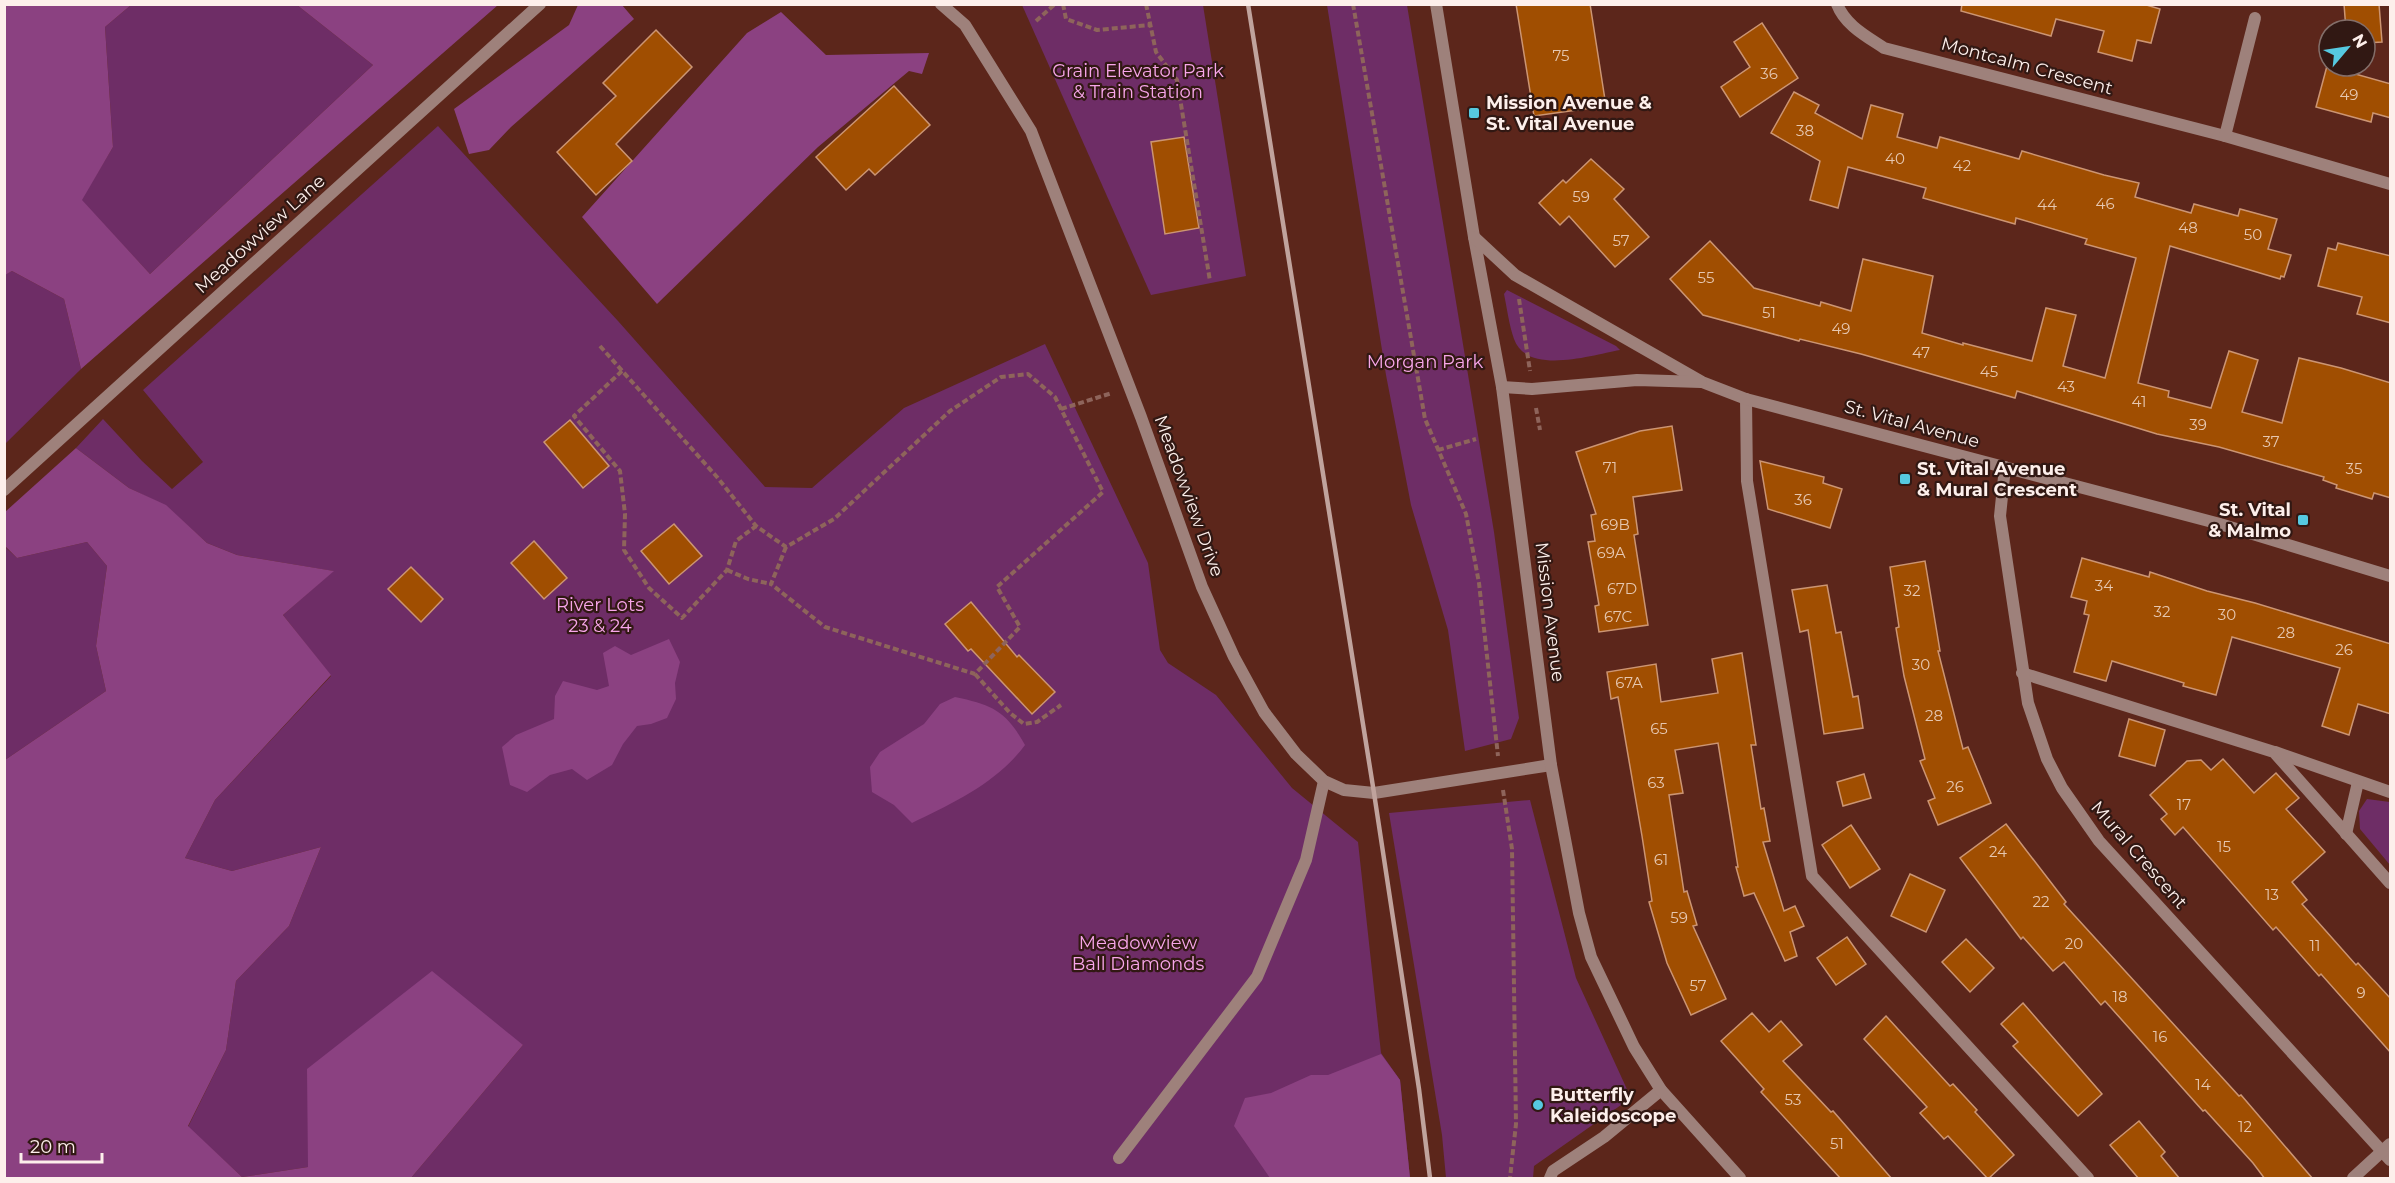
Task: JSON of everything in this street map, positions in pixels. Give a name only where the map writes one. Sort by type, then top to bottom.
[{"type":"street","name":"Meadowview Lane","points":[[4,490],[540,4]]},
{"type":"street","name":"Meadowview Drive","points":[[941,4],[965,25],[1031,131],[1130,388],[1202,587],[1234,657],[1264,712],[1296,754],[1324,781],[1344,790],[1374,793],[1551,765]]},
{"type":"street","name":"Mission Avenue","points":[[1436,4],[1474,237],[1502,387],[1551,765],[1579,913],[1591,957],[1634,1047],[1661,1090],[1740,1179]]},
{"type":"street","name":"Montcalm Crescent","points":[[1837,4],[1841,14],[1860,33],[1884,48],[2225,136],[2391,184]]},
{"type":"street","points":[[2225,136],[2255,18]]},
{"type":"street","name":"St. Vital Avenue","points":[[1474,237],[1515,275],[1702,382],[1746,399],[2220,524],[2391,576]]},
{"type":"street","name":"St. Vital Avenue","points":[[1502,387],[1532,389],[1637,380],[1702,382]]},
{"type":"street","points":[[1746,399],[1747,481],[1812,876],[2088,1179]]},
{"type":"street","name":"Mural Crescent","points":[[2005,467],[2000,516],[2022,673],[2028,703],[2048,759],[2062,788],[2099,841],[2388,1151]]},
{"type":"street","points":[[2022,673],[2274,752],[2391,792]]},
{"type":"street","points":[[2274,752],[2391,883]]},
{"type":"street","points":[[1119,1158],[1257,977],[1306,860],[1324,781]]},
{"type":"street","points":[[2346,834],[2358,782]]},
{"type":"street","points":[[1550,1179],[1553,1171],[1604,1137],[1661,1090]]},
{"type":"street","points":[[2353,1179],[2388,1151]]},
{"type":"path","points":[[1036,21],[1055,4]]},
{"type":"path","points":[[1063,4],[1066,19],[1097,30],[1150,25]]},
{"type":"path","points":[[1146,4],[1156,52],[1177,80],[1210,281]]},
{"type":"path","points":[[1353,4],[1425,419],[1466,514],[1479,583],[1500,773],[1512,849],[1516,1124],[1509,1179]]},
{"type":"path","points":[[1515,275],[1540,430]]},
{"type":"path","points":[[600,345],[717,477],[756,526],[786,547]]},
{"type":"path","points":[[622,371],[574,416],[620,471],[625,514],[624,549],[649,588],[682,618],[727,570],[736,541],[756,526]]},
{"type":"path","points":[[771,584],[786,547],[834,519],[950,411],[1001,377],[1028,374],[1055,397],[1103,492],[997,587],[1020,627],[975,674]]},
{"type":"path","points":[[1061,410],[1130,388]]},
{"type":"path","points":[[1438,450],[1476,439]]},
{"type":"path","points":[[727,570],[748,579],[771,584],[825,627],[975,674],[1010,713],[1024,724],[1037,722],[1061,705]]},
{"type":"green space","points":[[131,5],[297,5],[373,65],[150,274],[81,200],[113,147],[105,27]]},
{"type":"green space","name":"Grain Elevator Park & Train Station","points":[[1022,5],[1203,5],[1246,276],[1151,295]]},
{"type":"green space","name":"Morgan Park","points":[[1327,5],[1407,5],[1494,532],[1519,718],[1511,739],[1465,751],[1448,630],[1411,505],[1386,375]]},
{"type":"green space","points":[[438,126],[618,321],[765,487],[812,488],[904,408],[1045,344],[1148,563],[1160,650],[1168,663],[1216,695],[1292,788],[1358,842],[1381,1053],[1400,1080],[1410,1178],[411,1178],[523,1045],[308,1069],[308,1167],[242,1177],[188,1127],[226,1050],[236,981],[289,926],[321,847],[232,871],[185,858],[215,800],[331,676],[283,615],[333,571],[237,555],[207,543],[166,506],[129,488],[76,448],[103,419],[172,489],[203,462],[143,390]]},
{"type":"green space","points":[[12,271],[64,299],[81,369],[5,444],[4,275]]},
{"type":"green space","points":[[1507,290],[1620,350],[1561,360],[1532,357],[1521,350],[1514,339],[1504,294]]},
{"type":"green space","points":[[87,542],[107,566],[96,646],[106,691],[5,760],[4,546],[17,558]]},
{"type":"green space","points":[[2367,799],[2390,802],[2390,865],[2360,829],[2359,811]]},
{"type":"green space","points":[[1530,800],[1576,978],[1631,1098],[1534,1166],[1533,1178],[1446,1178],[1442,1135],[1389,813]]},
{"type":"shaded area","points":[[5,4],[131,5],[105,27],[113,147],[82,200],[150,274],[373,65],[297,5],[498,5],[81,369],[64,299],[12,271],[5,275]]},
{"type":"shaded area","points":[[578,5],[622,5],[634,19],[511,127],[489,150],[469,154],[454,109],[569,25]]},
{"type":"shaded area","points":[[781,12],[826,55],[929,53],[922,74],[909,71],[818,147],[657,304],[582,217],[747,33]]},
{"type":"shaded area","points":[[76,448],[129,488],[166,505],[207,543],[237,555],[334,571],[283,615],[331,675],[215,800],[185,858],[232,871],[321,847],[289,926],[236,981],[226,1050],[188,1126],[242,1177],[308,1167],[307,1069],[432,971],[523,1045],[411,1178],[5,1178],[5,760],[106,691],[96,646],[107,566],[87,542],[17,558],[5,546],[5,512]]},
{"type":"shaded area","points":[[669,639],[680,662],[675,683],[676,699],[667,718],[637,726],[623,744],[612,765],[587,780],[572,769],[550,775],[527,792],[510,785],[502,747],[516,735],[554,719],[555,696],[563,681],[597,690],[609,686],[603,653],[615,646],[631,655]]},
{"type":"shaded area","points":[[955,697],[979,703],[997,711],[1011,724],[1025,745],[988,781],[958,800],[912,823],[894,805],[872,792],[870,767],[880,752],[924,724],[940,704]]},
{"type":"shaded area","points":[[1381,1054],[1400,1080],[1410,1178],[1270,1178],[1234,1126],[1245,1098],[1271,1093],[1311,1075],[1328,1075]]},
{"type":"building","points":[[1516,4],[1590,4],[1606,106],[1534,116]]},
{"type":"building","points":[[1962,4],[2143,4],[2160,9],[2151,43],[2137,40],[2132,61],[2098,52],[2104,31],[2056,19],[2051,36],[1961,11]]},
{"type":"building","points":[[2344,4],[2379,4],[2382,42],[2377,42],[2377,18],[2345,18]]},
{"type":"building","points":[[1762,23],[1798,78],[1740,117],[1721,87],[1750,67],[1734,42]]},
{"type":"building","points":[[656,30],[692,67],[616,144],[632,161],[596,195],[557,152],[616,96],[603,83]]},
{"type":"building","points":[[2324,78],[2370,78],[2391,84],[2391,118],[2373,113],[2371,122],[2316,107]]},
{"type":"building","points":[[894,86],[930,125],[875,175],[869,169],[846,190],[816,157]]},
{"type":"building","points":[[1794,92],[1819,105],[1815,113],[1862,139],[1871,105],[1903,114],[1897,137],[1937,148],[1940,137],[2019,159],[2022,151],[2139,183],[2135,197],[2191,213],[2194,204],[2238,216],[2240,209],[2277,219],[2268,249],[2291,255],[2284,277],[2281,276],[2280,279],[2170,246],[2138,383],[2169,391],[2168,397],[2211,408],[2229,351],[2258,360],[2242,412],[2282,423],[2299,358],[2391,383],[2391,498],[2374,493],[2372,499],[2336,488],[2337,485],[2323,480],[2324,477],[2219,447],[2157,434],[2017,391],[2015,398],[1861,354],[1800,339],[1799,341],[1703,315],[1670,279],[1710,241],[1754,288],[1820,306],[1821,302],[1851,311],[1863,259],[1933,276],[1922,333],[1963,345],[1963,343],[2032,361],[2046,308],[2076,315],[2063,366],[2105,378],[2136,258],[2085,244],[2087,239],[2016,218],[2015,224],[1923,198],[1926,188],[1848,167],[1838,208],[1810,200],[1820,161],[1771,133]]},
{"type":"building","points":[[1184,137],[1199,228],[1165,234],[1151,142]]},
{"type":"building","points":[[1591,159],[1624,189],[1614,199],[1649,237],[1615,267],[1569,216],[1560,225],[1539,203],[1563,180],[1566,183]]},
{"type":"building","points":[[2338,243],[2391,256],[2391,323],[2357,314],[2362,297],[2318,286],[2328,248],[2336,250]]},
{"type":"building","points":[[570,420],[609,466],[583,488],[544,442]]},
{"type":"building","points":[[1672,426],[1682,490],[1633,497],[1638,534],[1634,535],[1648,625],[1599,632],[1595,606],[1599,605],[1588,542],[1595,541],[1591,515],[1596,514],[1576,452],[1640,431]]},
{"type":"building","points":[[1760,461],[1824,477],[1823,483],[1842,489],[1830,528],[1768,509]]},
{"type":"building","points":[[674,524],[702,556],[669,584],[641,551]]},
{"type":"building","points":[[534,541],[567,578],[544,599],[511,563]]},
{"type":"building","points":[[2082,558],[2149,577],[2150,572],[2207,591],[2391,644],[2391,714],[2358,704],[2349,735],[2322,726],[2340,668],[2232,637],[2216,695],[2112,661],[2106,681],[2074,672],[2089,615],[2084,614],[2087,601],[2071,597]]},
{"type":"building","points":[[1925,561],[1940,651],[1938,651],[1963,749],[1968,747],[1991,803],[1938,825],[1928,801],[1935,798],[1920,761],[1925,759],[1904,676],[1896,628],[1899,627],[1890,567]]},
{"type":"building","points":[[411,567],[443,599],[421,622],[388,589]]},
{"type":"building","points":[[1827,585],[1836,633],[1841,632],[1853,697],[1858,696],[1863,728],[1824,734],[1808,630],[1800,632],[1792,590]]},
{"type":"building","points":[[971,602],[1017,657],[1019,655],[1055,692],[1032,714],[971,649],[968,651],[945,624]]},
{"type":"building","points":[[1742,653],[1756,745],[1751,745],[1761,809],[1764,808],[1770,841],[1763,842],[1784,911],[1795,906],[1804,926],[1790,932],[1797,956],[1785,961],[1754,893],[1744,896],[1736,867],[1738,867],[1718,743],[1675,750],[1683,793],[1669,795],[1684,892],[1687,891],[1697,925],[1693,926],[1726,999],[1691,1015],[1667,963],[1649,902],[1652,901],[1618,697],[1611,699],[1607,672],[1656,664],[1661,702],[1718,693],[1712,659]]},
{"type":"building","points":[[2129,719],[2165,730],[2155,766],[2119,756]]},
{"type":"building","points":[[2223,759],[2254,793],[2276,773],[2299,798],[2286,809],[2325,852],[2292,882],[2307,900],[2302,904],[2356,965],[2358,963],[2391,999],[2391,1053],[2276,927],[2273,930],[2183,827],[2175,835],[2161,819],[2167,814],[2150,795],[2187,761],[2201,760],[2211,770]]},
{"type":"building","points":[[1864,774],[1871,798],[1843,806],[1837,782]]},
{"type":"building","points":[[2006,824],[2066,902],[2064,904],[2239,1096],[2241,1095],[2313,1179],[2265,1179],[2105,1001],[2101,1005],[2064,962],[2053,971],[2023,937],[2021,939],[1960,858]]},
{"type":"building","points":[[1851,825],[1880,869],[1850,888],[1822,845]]},
{"type":"building","points":[[1910,874],[1945,890],[1926,932],[1891,916]]},
{"type":"building","points":[[1847,937],[1866,964],[1836,985],[1817,958]]},
{"type":"building","points":[[1966,939],[1994,968],[1970,992],[1942,962]]},
{"type":"building","points":[[2023,1003],[2102,1094],[2078,1116],[2013,1046],[2018,1042],[2001,1024]]},
{"type":"building","points":[[1752,1013],[1769,1032],[1781,1021],[1802,1045],[1783,1061],[1831,1112],[1833,1111],[1892,1179],[1841,1179],[1761,1092],[1764,1089],[1721,1041]]},
{"type":"building","points":[[1886,1016],[1950,1086],[1953,1084],[1977,1110],[1975,1112],[2014,1155],[1988,1179],[1948,1136],[1944,1139],[1920,1113],[1927,1107],[1864,1039]]},
{"type":"building","points":[[2139,1121],[2165,1152],[2161,1156],[2180,1179],[2139,1179],[2110,1145]]},
{"type":"railway","points":[[1248,4],[1374,793],[1419,1089],[1430,1178]]},
{"type":"place","name":"Mission Avenue & St. Vital Avenue","points":[[1474,113]]},
{"type":"place","name":"St. Vital Avenue & Mural Crescent","points":[[1905,479]]},
{"type":"place","name":"St. Vital & Malmo","points":[[2303,520]]},
{"type":"place","name":"Butterfly Kaleidoscope","points":[[1538,1105]]},
{"type":"park label","name":"River Lots 23 & 24","points":[[600,615]]},
{"type":"park label","name":"Meadowview Ball Diamonds","points":[[1138,953]]}]
